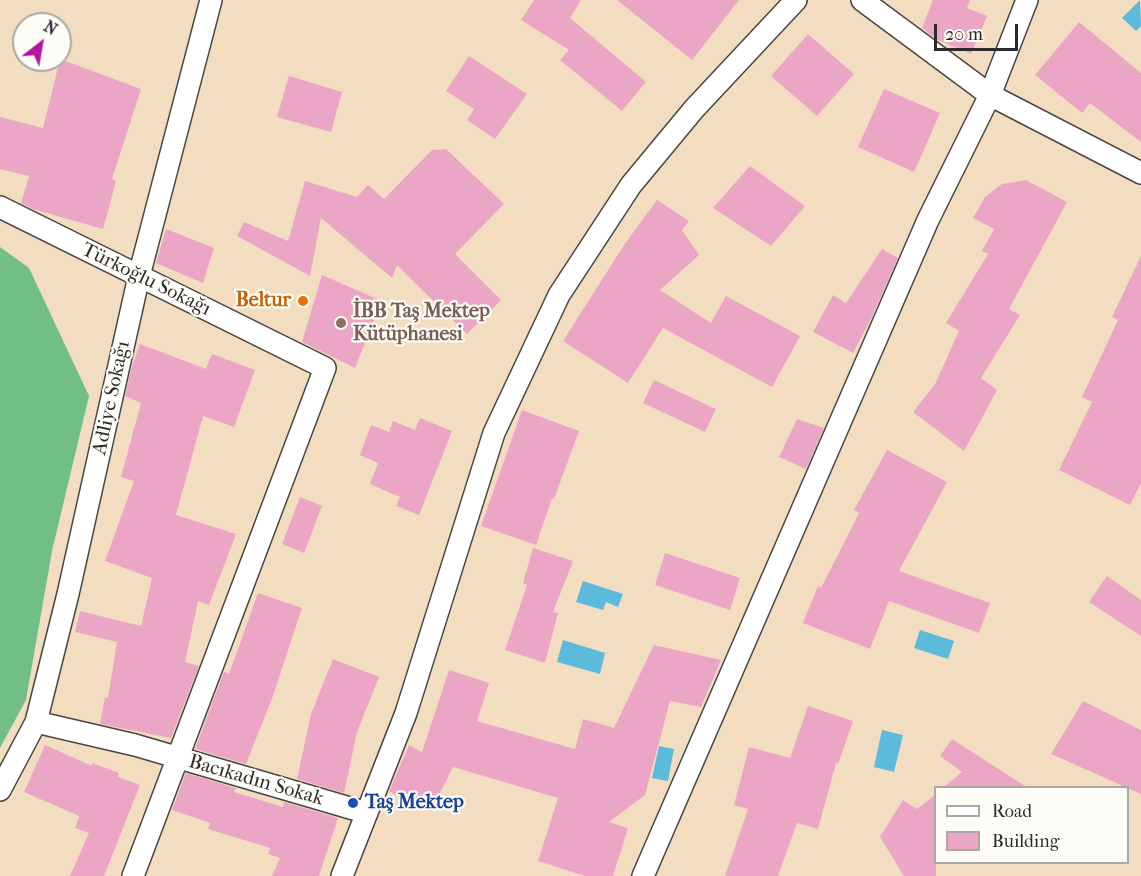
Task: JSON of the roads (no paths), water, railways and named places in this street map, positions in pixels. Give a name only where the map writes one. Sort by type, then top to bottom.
[{"type":"street","name":"Adliye Sokağı","points":[[0,790],[36,722],[68,594],[138,276],[211,0]]},
{"type":"street","points":[[342,876],[406,713],[494,433],[559,295],[631,185],[694,109],[796,0]]},
{"type":"street","points":[[862,0],[990,94],[1141,173]]},
{"type":"street","points":[[644,876],[928,220],[990,94],[1027,0]]},
{"type":"street","name":"Türkoğlu Sokağı","points":[[0,207],[325,368],[178,759]]},
{"type":"street","name":"Bacıkadın Sokak","points":[[36,722],[135,746],[367,813]]},
{"type":"street","points":[[133,876],[178,759]]},
{"type":"water","points":[[1140,0],[1141,26],[1136,31],[1122,18]]},
{"type":"water","points":[[583,581],[623,594],[618,607],[606,602],[603,610],[576,602]]},
{"type":"water","points":[[920,630],[954,641],[948,659],[914,648]]},
{"type":"water","points":[[563,640],[605,653],[600,674],[557,662]]},
{"type":"water","points":[[882,730],[903,735],[894,772],[874,767]]},
{"type":"water","points":[[659,746],[674,749],[668,781],[652,778]]},
{"type":"place","name":"Beltur","points":[[303,301]]},
{"type":"place","name":"İBB Taş Mektep Kütüphanesi","points":[[341,323]]},
{"type":"place","name":"Taş Mektep","points":[[353,803]]}]
